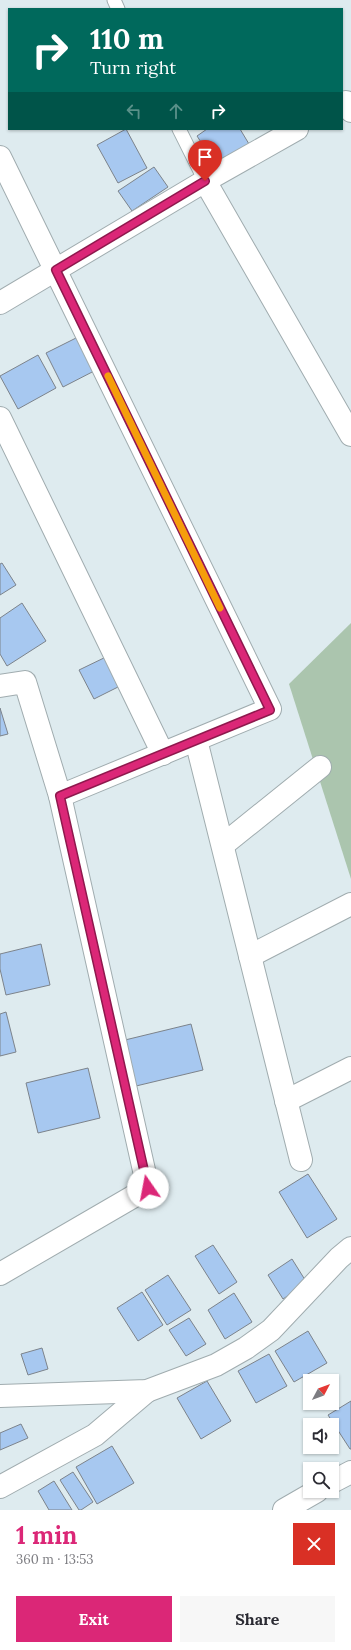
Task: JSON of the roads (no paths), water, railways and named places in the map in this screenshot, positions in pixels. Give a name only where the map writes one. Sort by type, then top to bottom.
[{"type":"street","points":[[0,303],[205,181],[295,130]]},
{"type":"street","points":[[0,157],[270,710],[60,796]]},
{"type":"street","points":[[205,181],[351,435]]},
{"type":"street","points":[[0,418],[163,754]]},
{"type":"street","points":[[0,686],[25,682],[60,796],[148,1188],[0,1274]]},
{"type":"street","points":[[196,740],[301,1160]]},
{"type":"street","points":[[222,844],[320,767]]},
{"type":"street","points":[[250,956],[351,904]]},
{"type":"street","points":[[286,1101],[351,1068]]},
{"type":"street","points":[[0,1396],[147,1391],[216,1365],[246,1348],[271,1330],[339,1258],[351,1248]]},
{"type":"street","points":[[0,1487],[95,1435],[147,1391]]},
{"type":"street","points":[[339,1478],[351,1472]]},
{"type":"street","points":[[284,1510],[305,1498]]},
{"type":"lane","points":[[180,130],[205,181]]}]
